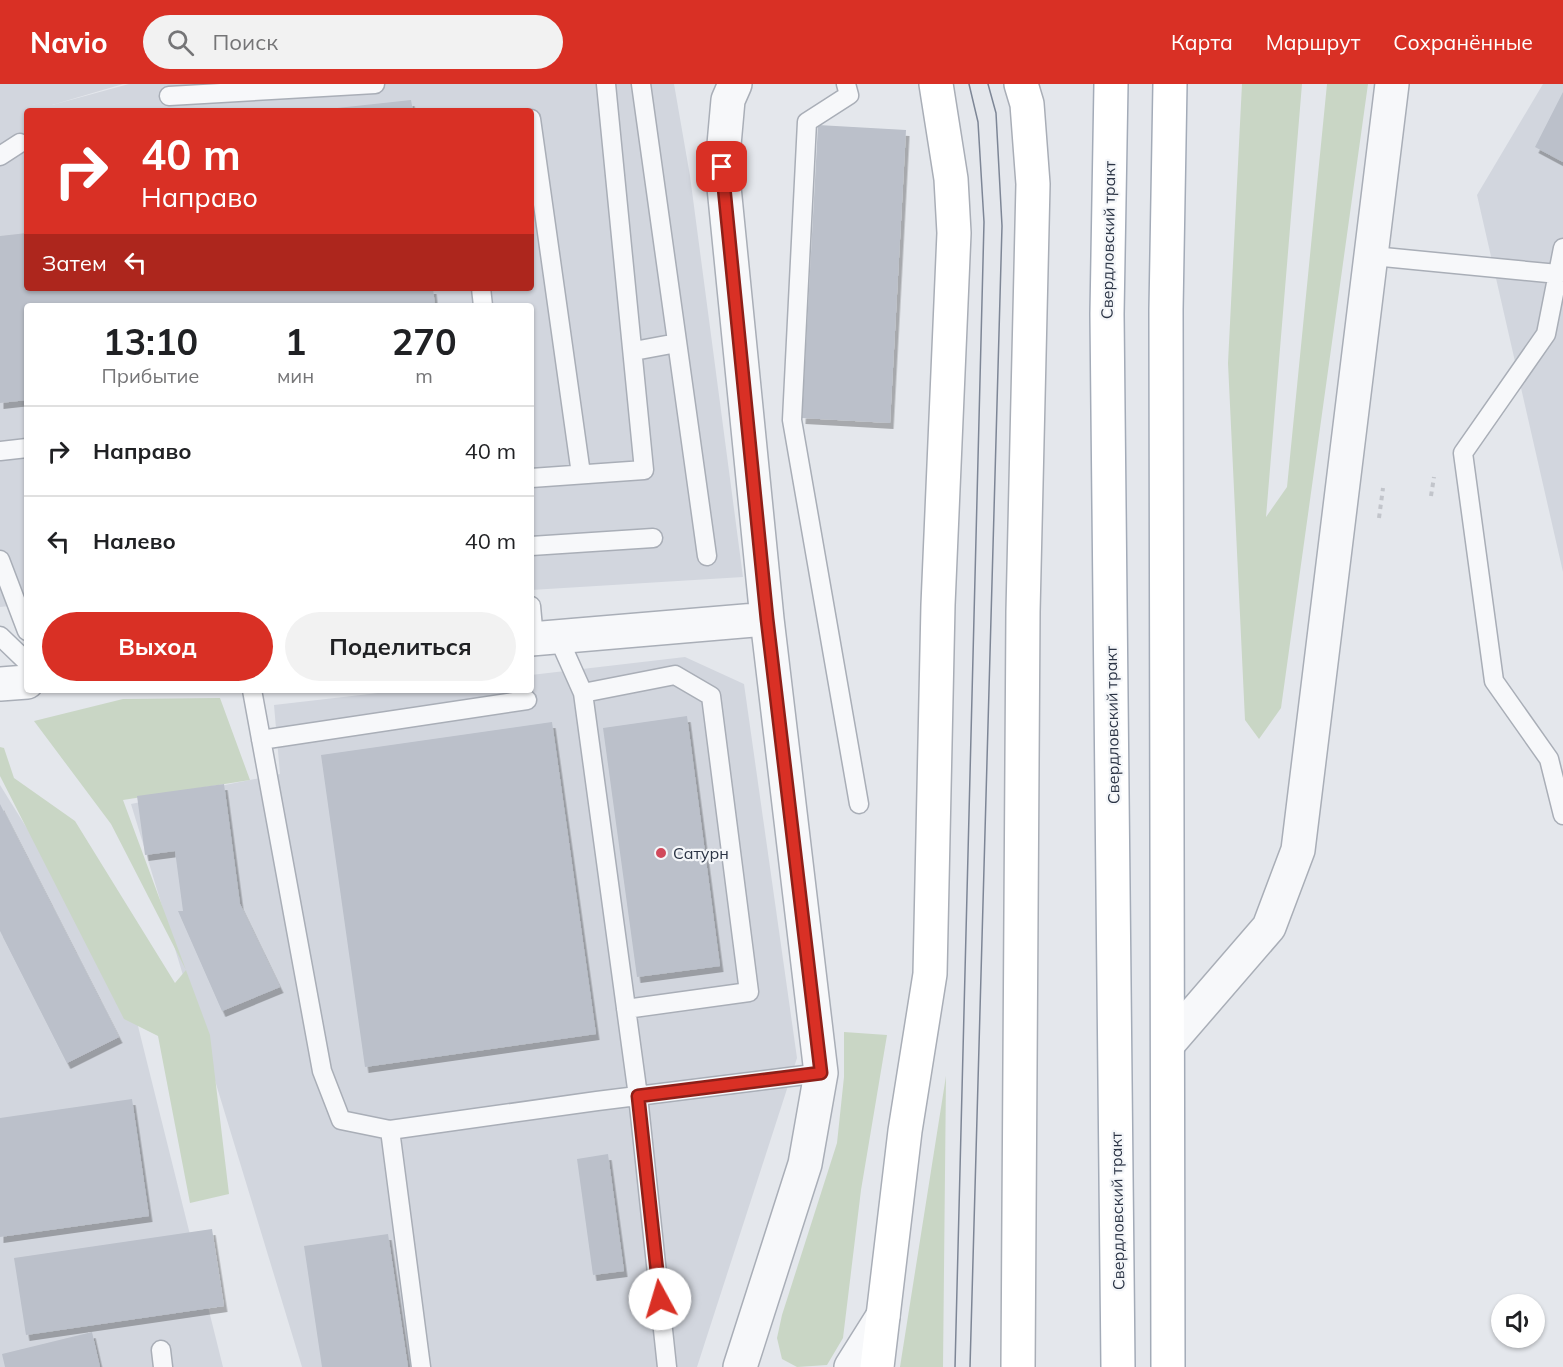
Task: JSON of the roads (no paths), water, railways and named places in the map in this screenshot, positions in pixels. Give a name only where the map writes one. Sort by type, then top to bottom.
[{"type":"main road","points":[[877,1367],[905,1131],[930,974],[938,605],[954,233],[951,179],[936,84]]},
{"type":"main road","points":[[1018,1367],[1023,612],[1033,184],[1027,105],[1021,84]]},
{"type":"main road","name":"Свердловский тракт","points":[[1111,84],[1107,314],[1118,1367]]},
{"type":"main road","points":[[1168,1367],[1166,310],[1170,84]]},
{"type":"street","points":[[735,84],[728,100],[722,167],[767,619],[821,1073],[805,1164],[751,1325],[740,1367]]},
{"type":"street","points":[[1168,1044],[1269,927],[1298,850],[1373,256],[1392,84]]},
{"type":"street","points":[[541,638],[767,619]]},
{"type":"street","points":[[0,684],[24,682]]},
{"type":"street","points":[[851,1367],[883,1316]]},
{"type":"street","points":[[751,1325],[767,1367]]},
{"type":"lane","points":[[170,96],[375,84]]},
{"type":"lane","points":[[534,478],[644,470],[606,84]]},
{"type":"lane","points":[[641,84],[707,556]]},
{"type":"lane","points":[[846,84],[849,95],[807,122],[792,420],[859,804]]},
{"type":"lane","points":[[534,140],[581,474]]},
{"type":"lane","points":[[0,156],[20,143]]},
{"type":"lane","points":[[1563,248],[1560,273],[1546,334],[1463,453],[1494,681],[1549,759],[1563,815]]},
{"type":"lane","points":[[1373,256],[1560,273]]},
{"type":"lane","points":[[634,351],[677,343]]},
{"type":"lane","points":[[0,451],[24,448]]},
{"type":"lane","points":[[534,546],[653,538]]},
{"type":"lane","points":[[0,560],[24,623]]},
{"type":"lane","points":[[534,616],[541,638],[583,693],[638,1096],[667,1367]]},
{"type":"lane","points":[[0,636],[24,659]]},
{"type":"lane","points":[[583,693],[675,675],[711,696],[748,992],[626,1009]]},
{"type":"lane","points":[[253,693],[321,1071],[341,1120],[390,1131],[821,1073]]},
{"type":"lane","points":[[261,740],[527,700]]},
{"type":"lane","points":[[390,1131],[421,1367]]},
{"type":"tram line","points":[[955,1367],[984,222],[978,122],[969,84]]},
{"type":"tram line","points":[[970,1367],[1002,226],[996,113],[988,84]]},
{"type":"place","name":"Сатурн","points":[[661,853]]}]
